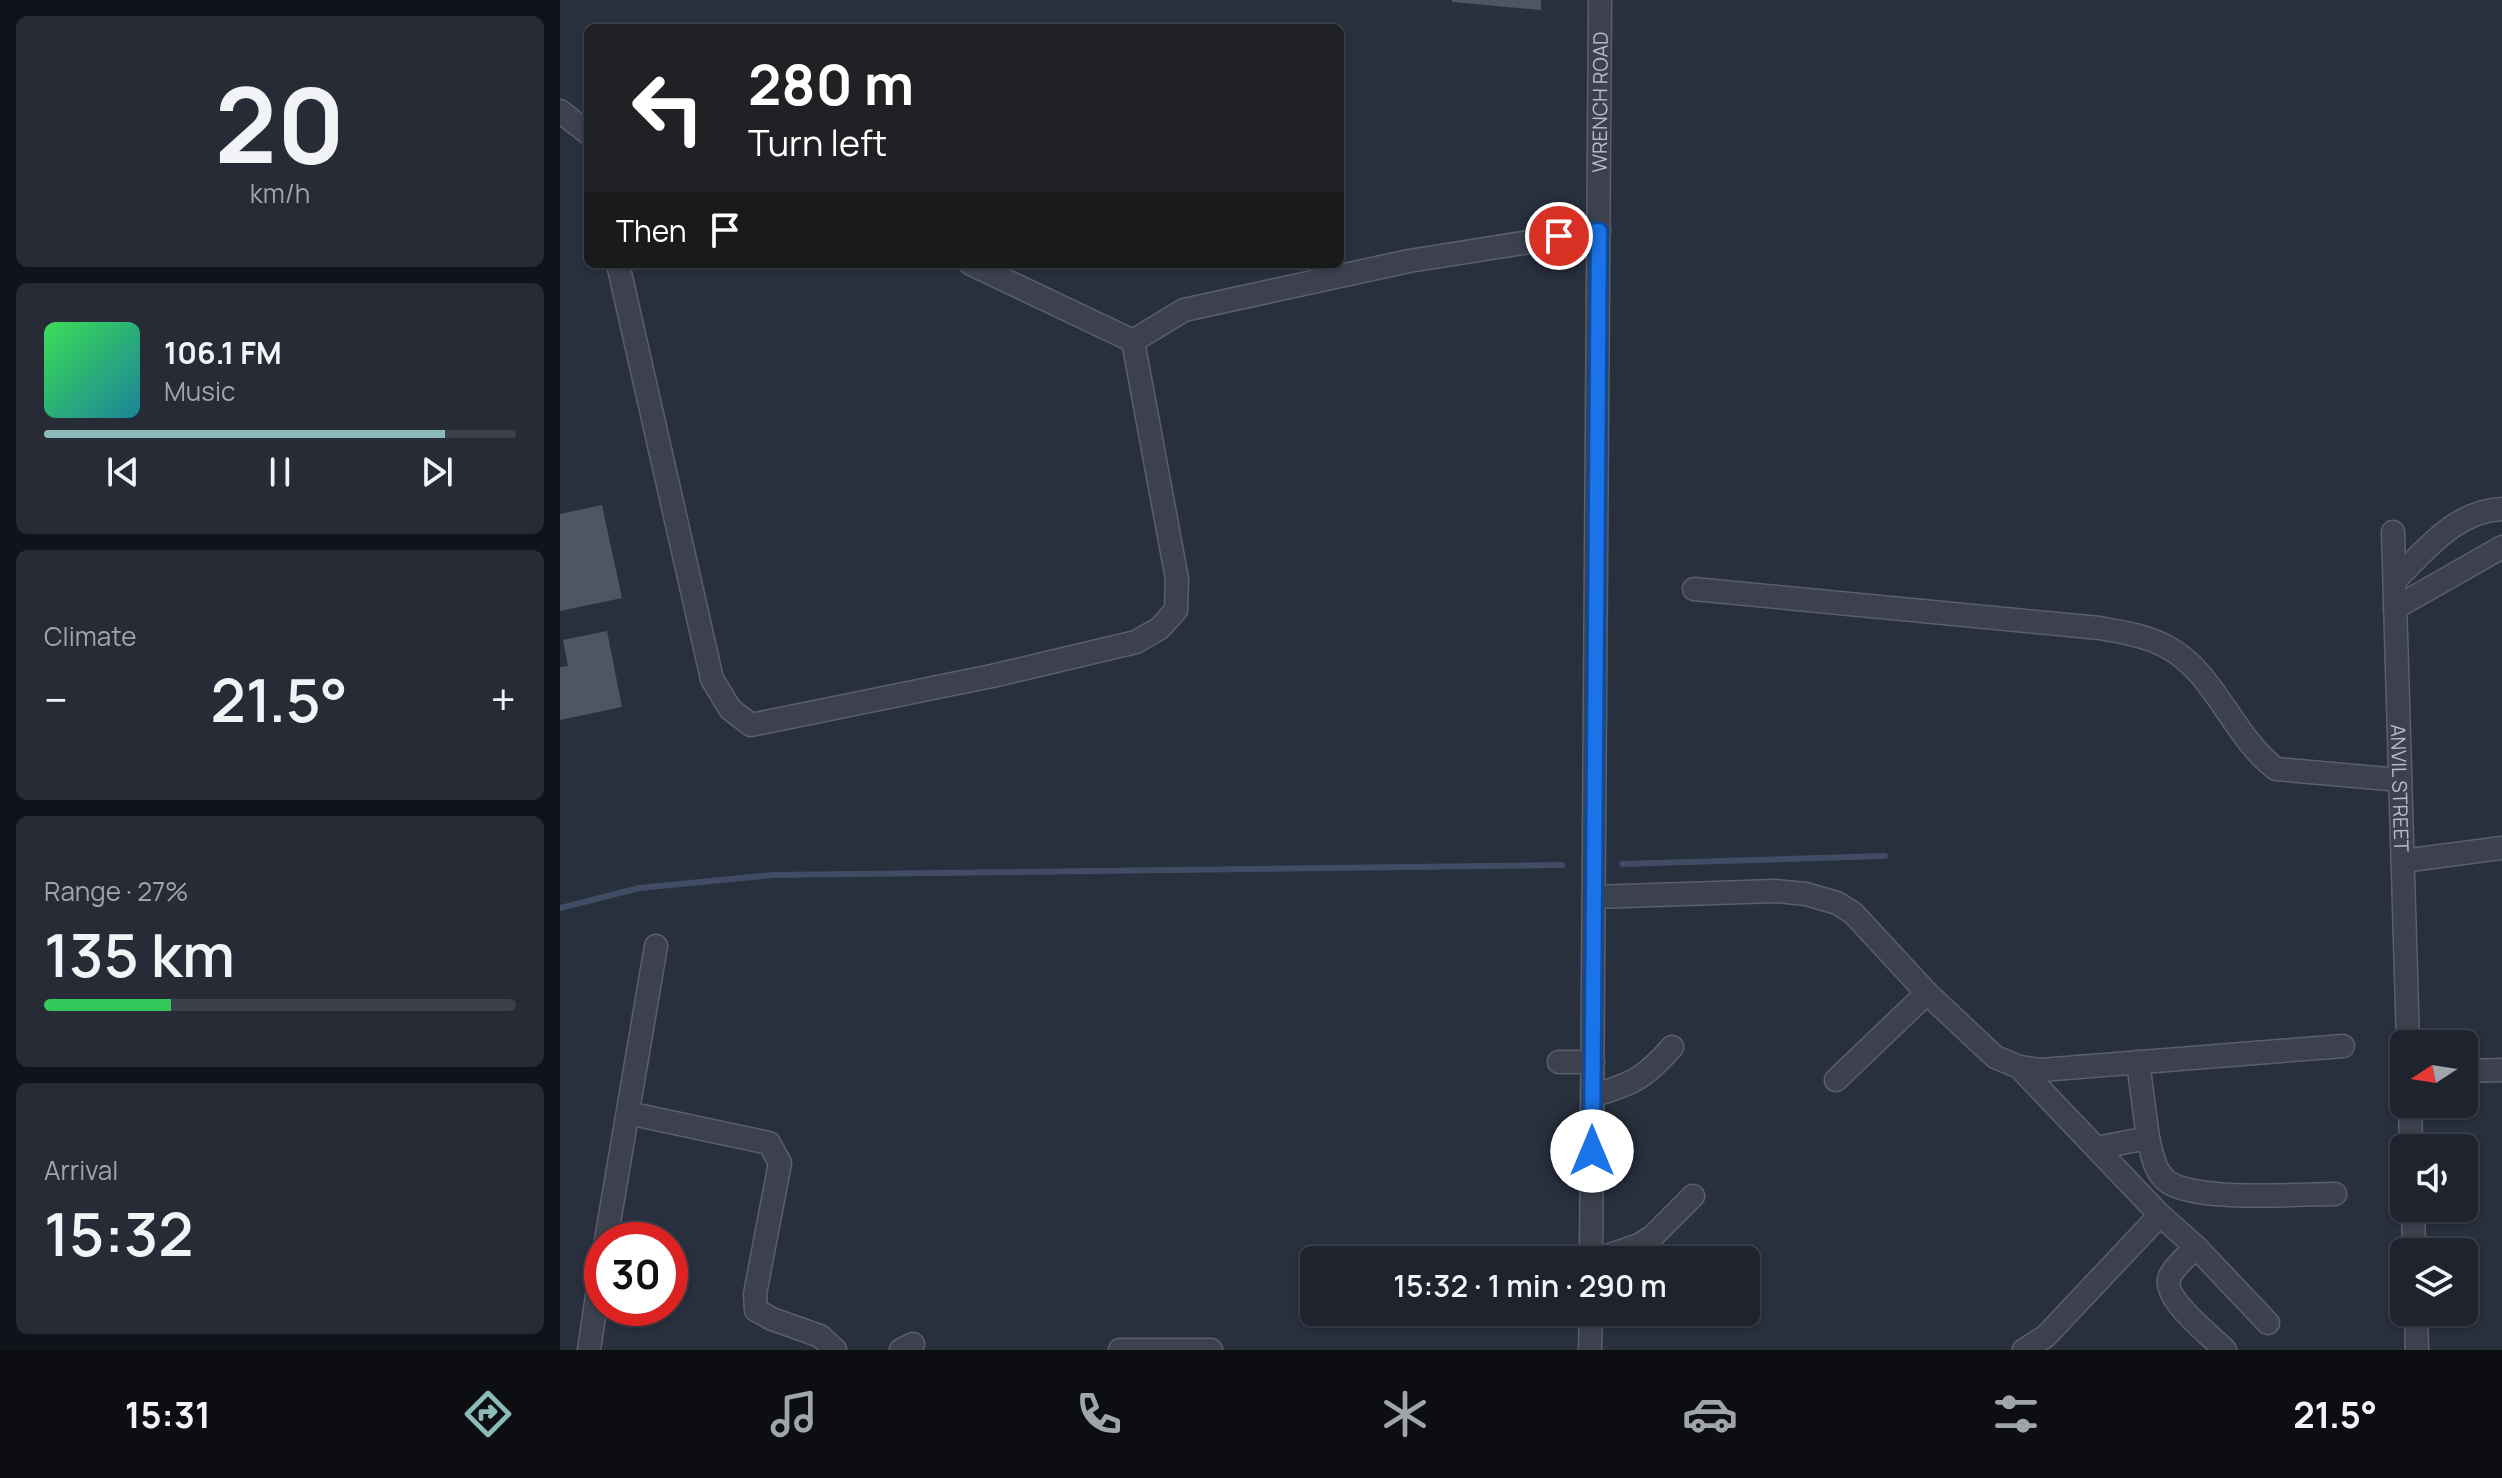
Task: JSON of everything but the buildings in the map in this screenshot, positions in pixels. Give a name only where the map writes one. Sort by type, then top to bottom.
[{"type":"street","name":"WRENCH ROAD","points":[[1593,1246],[1600,0]]},
{"type":"street","points":[[560,111],[584,130]]},
{"type":"street","points":[[1133,341],[1184,310],[1409,261],[1599,231]]},
{"type":"street","points":[[619,268],[712,679],[736,715],[751,725],[992,676],[1136,642],[1160,628],[1176,610],[1177,579],[1133,341]]},
{"type":"street","points":[[979,268],[1133,341]]},
{"type":"street","points":[[2395,580],[2444,531],[2474,514],[2502,509]]},
{"type":"street","name":"ANVIL STREET","points":[[2393,532],[2408,1030]]},
{"type":"street","points":[[2395,608],[2502,547]]},
{"type":"street","points":[[1694,589],[2099,628],[2137,635],[2167,647],[2204,678],[2260,757],[2276,769],[2400,780]]},
{"type":"street","points":[[2403,861],[2502,848]]},
{"type":"street","points":[[1594,897],[1775,891],[1806,894],[1837,903],[1853,913],[1927,993],[1995,1057],[2019,1067],[2041,1070],[2343,1046]]},
{"type":"street","points":[[609,1222],[656,946]]},
{"type":"street","points":[[1836,1080],[1927,993]]},
{"type":"street","points":[[1592,1096],[1630,1085],[1651,1071],[1672,1047]]},
{"type":"street","points":[[1559,1062],[1593,1062]]},
{"type":"street","points":[[2138,1062],[2148,1138],[2156,1167],[2169,1182],[2187,1190],[2232,1194],[2335,1194]]},
{"type":"street","points":[[2019,1067],[2268,1323]]},
{"type":"street","points":[[2478,1071],[2502,1070]]},
{"type":"street","points":[[628,1113],[769,1143],[780,1163],[755,1294],[756,1310],[820,1336],[835,1350]]},
{"type":"street","points":[[2096,1148],[2148,1138]]},
{"type":"street","points":[[1636,1246],[1652,1237],[1693,1196]]},
{"type":"street","points":[[2024,1350],[2046,1336],[2160,1215]]},
{"type":"street","points":[[2196,1247],[2170,1277],[2169,1289],[2176,1301],[2225,1350]]},
{"type":"street","points":[[589,1350],[593,1326]]},
{"type":"street","points":[[1590,1350],[1591,1326]]},
{"type":"street","points":[[2416,1326],[2417,1350]]},
{"type":"street","points":[[1120,1350],[1211,1350]]},
{"type":"waterway","points":[[1622,864],[1885,856]]},
{"type":"waterway","points":[[560,908],[639,888],[773,875],[1562,865]]},
{"type":"route","points":[[1559,236],[1599,231],[1592,1151]]}]
